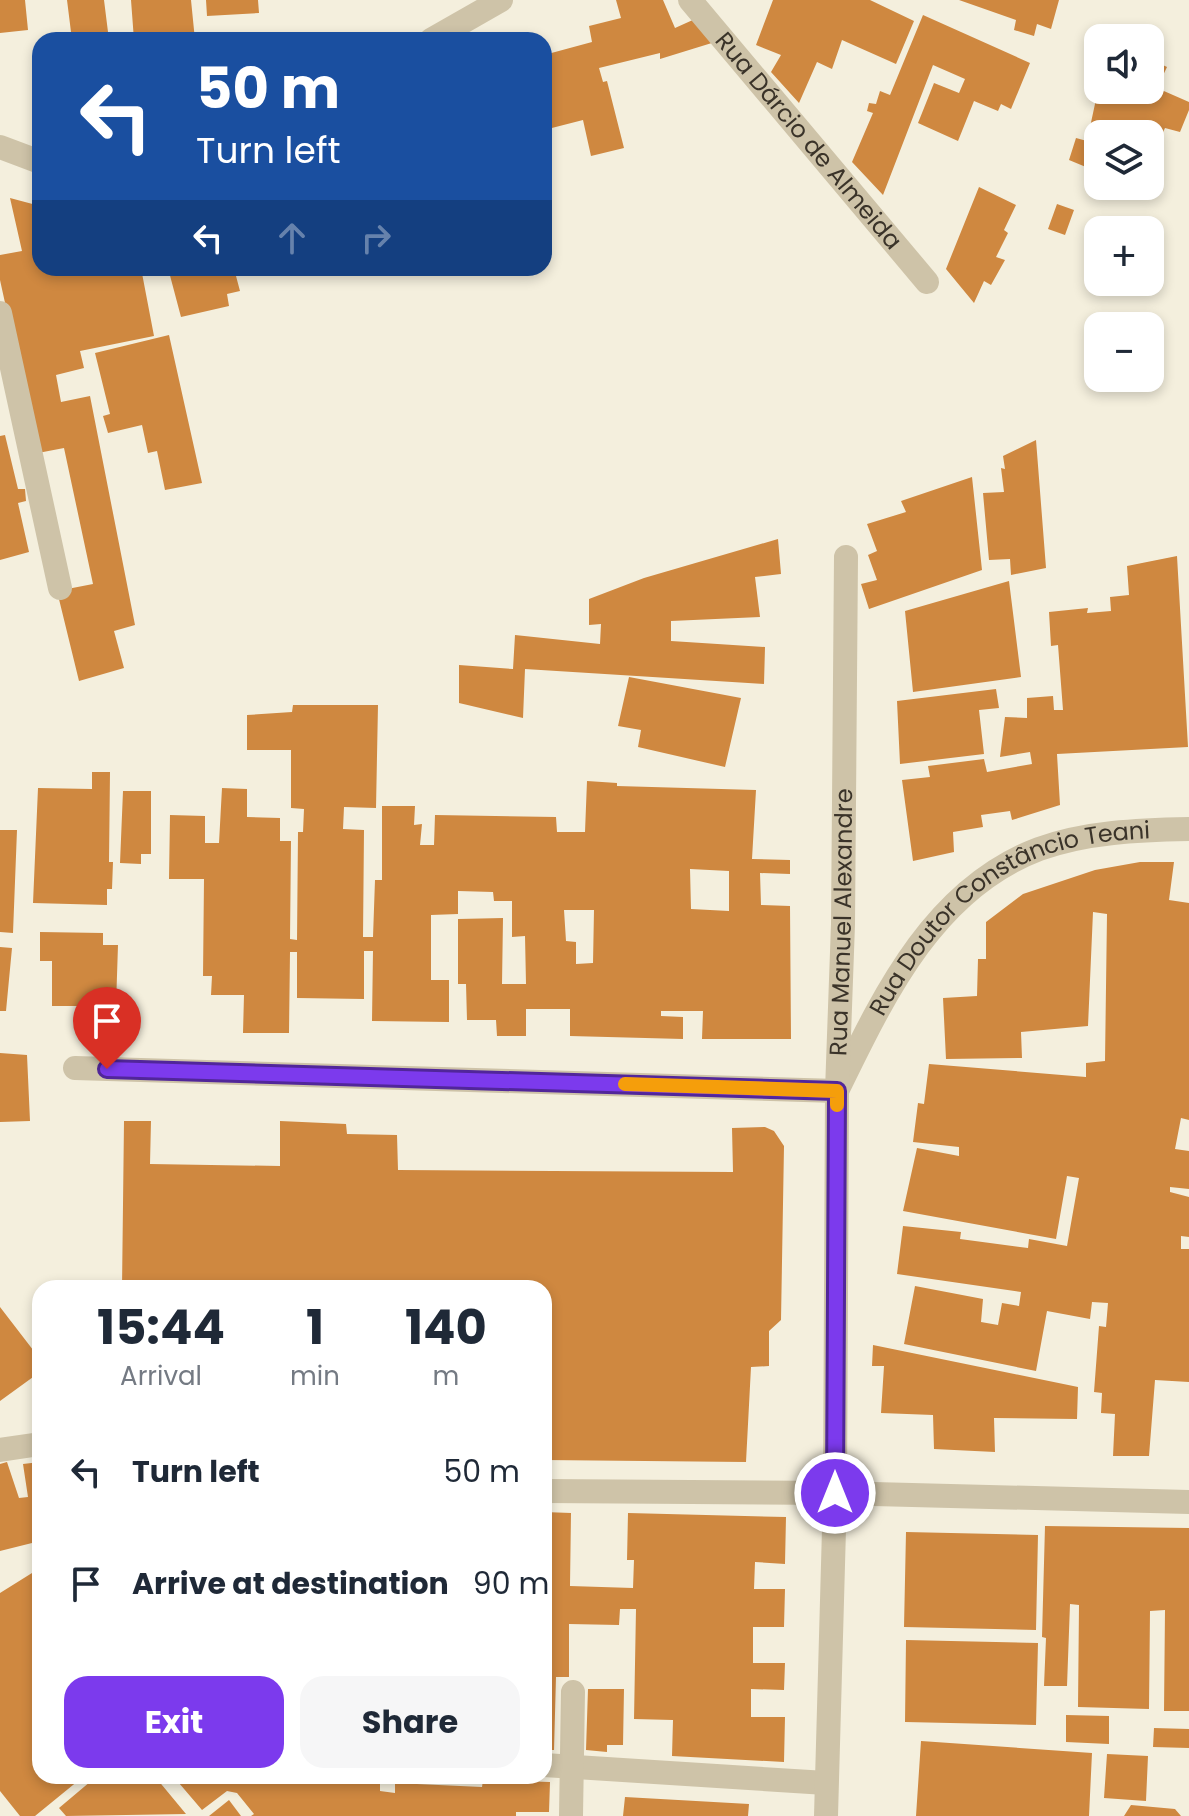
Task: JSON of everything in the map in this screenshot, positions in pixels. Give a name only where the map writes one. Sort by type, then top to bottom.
[{"type":"street","points":[[445,32],[501,0]]},
{"type":"street","name":"Rua Dárcio de Almeida","points":[[690,0],[927,282]]},
{"type":"street","points":[[0,147],[32,159]]},
{"type":"street","points":[[0,313],[60,588]]},
{"type":"street","name":"Rua Manuel Alexandre","points":[[826,1816],[835,1493],[837,1091],[843,924],[846,557]]},
{"type":"street","name":"Rua Doutor Constâncio Teani","points":[[837,1091],[882,999],[937,920],[986,876],[1038,849],[1087,836],[1189,829]]},
{"type":"street","points":[[75,1068],[837,1091]]},
{"type":"street","points":[[0,1450],[32,1445]]},
{"type":"street","points":[[552,1491],[835,1493],[1189,1502]]},
{"type":"street","points":[[571,1816],[573,1692]]},
{"type":"street","points":[[552,1765],[826,1783]]},
{"type":"building","points":[[0,0],[25,0],[28,30],[0,33]]},
{"type":"building","points":[[67,0],[104,0],[108,32],[71,32]]},
{"type":"building","points":[[131,0],[191,0],[194,32],[133,32]]},
{"type":"building","points":[[206,0],[258,0],[259,13],[207,16]]},
{"type":"building","points":[[616,0],[663,0],[675,28],[695,19],[715,42],[660,59],[660,53],[599,68],[603,82],[607,81],[624,148],[591,156],[583,120],[552,128],[552,53],[592,42],[589,26],[621,18]]},
{"type":"building","points":[[773,0],[870,0],[914,21],[896,64],[842,40],[832,69],[817,62],[799,103],[771,72],[781,55],[756,45]]},
{"type":"building","points":[[959,0],[1059,0],[1051,29],[1037,24],[1034,36],[1014,30],[1016,20]]},
{"type":"building","points":[[923,15],[1030,63],[1011,109],[1001,104],[998,111],[974,101],[958,141],[918,123],[934,83],[959,93],[965,79],[933,65],[883,195],[852,162],[873,113],[867,111],[869,103],[876,104],[880,91],[890,95]]},
{"type":"building","points":[[1164,91],[1189,102],[1180,132],[1164,130],[1164,120],[1092,120],[1095,104],[1164,104]]},
{"type":"building","points":[[1076,138],[1084,140],[1084,166],[1069,160]]},
{"type":"building","points":[[979,187],[1016,205],[1004,230],[1008,233],[996,257],[1005,260],[991,285],[984,281],[974,303],[946,269]]},
{"type":"building","points":[[10,198],[32,204],[32,276],[143,276],[154,336],[80,351],[84,368],[56,375],[61,402],[90,396],[135,625],[114,631],[124,668],[79,681],[57,591],[93,584],[64,448],[38,453],[0,280],[0,255],[22,251]]},
{"type":"building","points":[[1057,204],[1074,210],[1065,235],[1048,229]]},
{"type":"building","points":[[170,276],[236,276],[240,291],[227,294],[229,306],[181,317]]},
{"type":"building","points":[[169,335],[202,483],[165,490],[157,451],[148,453],[142,425],[108,433],[103,416],[110,414],[95,353]]},
{"type":"building","points":[[5,435],[18,489],[25,489],[26,501],[18,503],[29,552],[0,560],[0,436]]},
{"type":"building","points":[[1036,440],[1046,568],[1011,575],[1010,559],[989,560],[983,493],[1004,492],[1003,456]]},
{"type":"building","points":[[972,477],[982,570],[869,609],[861,584],[877,580],[868,555],[877,551],[867,524],[906,512],[901,501]]},
{"type":"building","points":[[778,539],[781,574],[755,577],[760,617],[671,621],[671,641],[765,647],[764,684],[525,669],[523,718],[459,703],[459,665],[513,669],[515,635],[600,644],[601,624],[589,625],[589,599],[644,578]]},
{"type":"building","points":[[1177,556],[1188,747],[1057,754],[1060,805],[1012,820],[1010,811],[981,815],[983,827],[953,832],[954,852],[913,861],[902,780],[930,777],[928,766],[984,759],[987,772],[1032,764],[1030,752],[1000,757],[1005,717],[1027,718],[1027,698],[1053,696],[1054,710],[1063,710],[1058,645],[1051,646],[1049,612],[1088,608],[1087,613],[1111,611],[1110,597],[1129,595],[1127,566]]},
{"type":"building","points":[[1009,581],[1021,677],[913,692],[905,611]]},
{"type":"building","points":[[629,677],[741,698],[725,767],[638,747],[641,730],[618,726]]},
{"type":"building","points":[[996,689],[999,708],[979,710],[984,754],[900,764],[897,701]]},
{"type":"building","points":[[293,705],[378,705],[376,808],[344,807],[343,829],[364,830],[363,937],[373,937],[375,880],[382,880],[382,806],[415,806],[414,825],[422,824],[420,845],[434,845],[435,815],[556,817],[557,832],[585,832],[587,781],[617,783],[617,786],[756,790],[752,859],[790,860],[790,874],[760,873],[761,905],[790,906],[791,1039],[702,1039],[703,1011],[661,1011],[661,1016],[683,1017],[683,1039],[570,1036],[570,1009],[526,1009],[526,1036],[497,1036],[496,1020],[467,1020],[466,984],[458,984],[458,919],[503,918],[502,984],[526,984],[525,936],[512,937],[512,901],[494,901],[493,892],[458,891],[458,914],[431,915],[431,980],[449,980],[449,1022],[372,1021],[373,951],[364,951],[364,999],[297,998],[297,952],[290,952],[289,1033],[243,1033],[244,995],[211,995],[212,976],[203,976],[204,879],[169,879],[170,815],[205,816],[205,843],[219,843],[222,788],[247,789],[247,817],[280,818],[280,841],[291,841],[290,939],[297,940],[298,832],[303,832],[304,809],[291,808],[291,750],[247,750],[247,715],[292,712]],"holes":[[[690,869],[729,871],[729,911],[691,909]],[[564,910],[594,910],[593,963],[576,964],[576,942],[566,941]]]},
{"type":"building","points":[[92,772],[110,772],[109,862],[113,862],[112,889],[107,889],[107,905],[33,903],[38,788],[92,789]]},
{"type":"building","points":[[123,791],[151,791],[151,854],[141,854],[141,864],[120,863]]},
{"type":"building","points":[[0,830],[17,830],[13,933],[0,932]]},
{"type":"building","points":[[1140,862],[1174,862],[1169,900],[1189,903],[1189,1120],[1181,1118],[1175,1149],[1189,1151],[1189,1189],[1170,1187],[1170,1192],[1189,1197],[1189,1237],[1181,1236],[1181,1249],[1189,1249],[1189,1382],[1155,1380],[1149,1456],[1113,1456],[1115,1414],[1101,1413],[1102,1393],[1094,1392],[1099,1326],[1106,1327],[1108,1303],[1092,1302],[1090,1319],[1047,1311],[1036,1371],[904,1344],[915,1286],[983,1299],[981,1322],[998,1325],[1002,1303],[1019,1306],[1021,1292],[897,1274],[903,1226],[961,1232],[960,1239],[1028,1248],[1029,1239],[1067,1246],[1079,1178],[1067,1176],[1056,1239],[903,1211],[917,1148],[959,1156],[959,1147],[913,1142],[918,1103],[924,1104],[929,1064],[1086,1077],[1086,1063],[1105,1061],[1107,914],[1093,912],[1088,1026],[1021,1032],[1022,1058],[946,1059],[943,998],[977,996],[978,959],[986,959],[986,922],[1023,894],[1095,870]]},
{"type":"building","points":[[40,932],[103,933],[103,945],[118,945],[116,1006],[52,1006],[52,961],[40,961]]},
{"type":"building","points":[[0,947],[12,948],[6,1011],[0,1011]]},
{"type":"building","points":[[0,1053],[27,1055],[30,1121],[0,1122]]},
{"type":"building","points":[[124,1121],[151,1121],[150,1164],[280,1166],[280,1121],[346,1124],[347,1134],[397,1135],[398,1170],[733,1172],[732,1128],[765,1127],[774,1131],[784,1146],[781,1320],[769,1331],[769,1366],[751,1367],[746,1462],[552,1460],[552,1280],[122,1280]]},
{"type":"building","points":[[0,1307],[32,1349],[32,1378],[0,1401]]},
{"type":"building","points":[[873,1345],[1078,1387],[1077,1419],[994,1418],[995,1452],[934,1449],[933,1415],[881,1413],[884,1366],[872,1366]]},
{"type":"building","points":[[7,1462],[19,1498],[28,1497],[23,1464],[32,1463],[32,1543],[0,1551],[0,1464]]},
{"type":"building","points":[[552,1512],[571,1513],[570,1586],[633,1588],[634,1560],[627,1560],[628,1513],[786,1517],[785,1564],[755,1562],[754,1589],[785,1589],[784,1627],[753,1627],[753,1663],[785,1663],[784,1690],[751,1689],[751,1717],[785,1717],[784,1762],[672,1756],[673,1720],[634,1719],[636,1609],[620,1609],[619,1625],[569,1624],[569,1677],[556,1677],[554,1750]]},
{"type":"building","points":[[1045,1526],[1189,1528],[1189,1711],[1164,1711],[1165,1610],[1150,1611],[1149,1709],[1078,1707],[1079,1605],[1070,1604],[1067,1686],[1044,1686]]},
{"type":"building","points":[[906,1532],[1038,1535],[1036,1630],[904,1627]]},
{"type":"building","points":[[32,1573],[32,1784],[74,1784],[35,1816],[20,1816],[0,1791],[0,1593]]},
{"type":"building","points":[[906,1640],[1038,1643],[1036,1725],[905,1722]]},
{"type":"building","points":[[588,1689],[624,1689],[623,1745],[607,1745],[607,1752],[586,1750]]},
{"type":"building","points":[[1066,1715],[1109,1716],[1109,1744],[1066,1742]]},
{"type":"building","points":[[1154,1728],[1189,1729],[1189,1748],[1153,1747]]},
{"type":"building","points":[[921,1741],[1092,1753],[1089,1816],[916,1816]]},
{"type":"building","points":[[1107,1754],[1148,1756],[1146,1801],[1104,1798]]},
{"type":"building","points":[[88,1784],[161,1784],[186,1814],[66,1816],[59,1808]]},
{"type":"building","points":[[180,1784],[380,1784],[380,1791],[395,1793],[395,1784],[482,1787],[482,1784],[550,1784],[549,1812],[516,1812],[516,1816],[251,1816],[254,1814],[237,1793],[227,1791],[202,1810]]},
{"type":"building","points":[[625,1797],[749,1804],[748,1816],[623,1816]]},
{"type":"building","points":[[229,1800],[241,1816],[209,1816]]},
{"type":"building","points":[[1131,1805],[1175,1809],[1181,1816],[1124,1816]]},
{"type":"slow traffic","points":[[625,1084],[837,1091],[837,1105]]},
{"type":"route","points":[[107,1069],[837,1091],[835,1493]]}]
